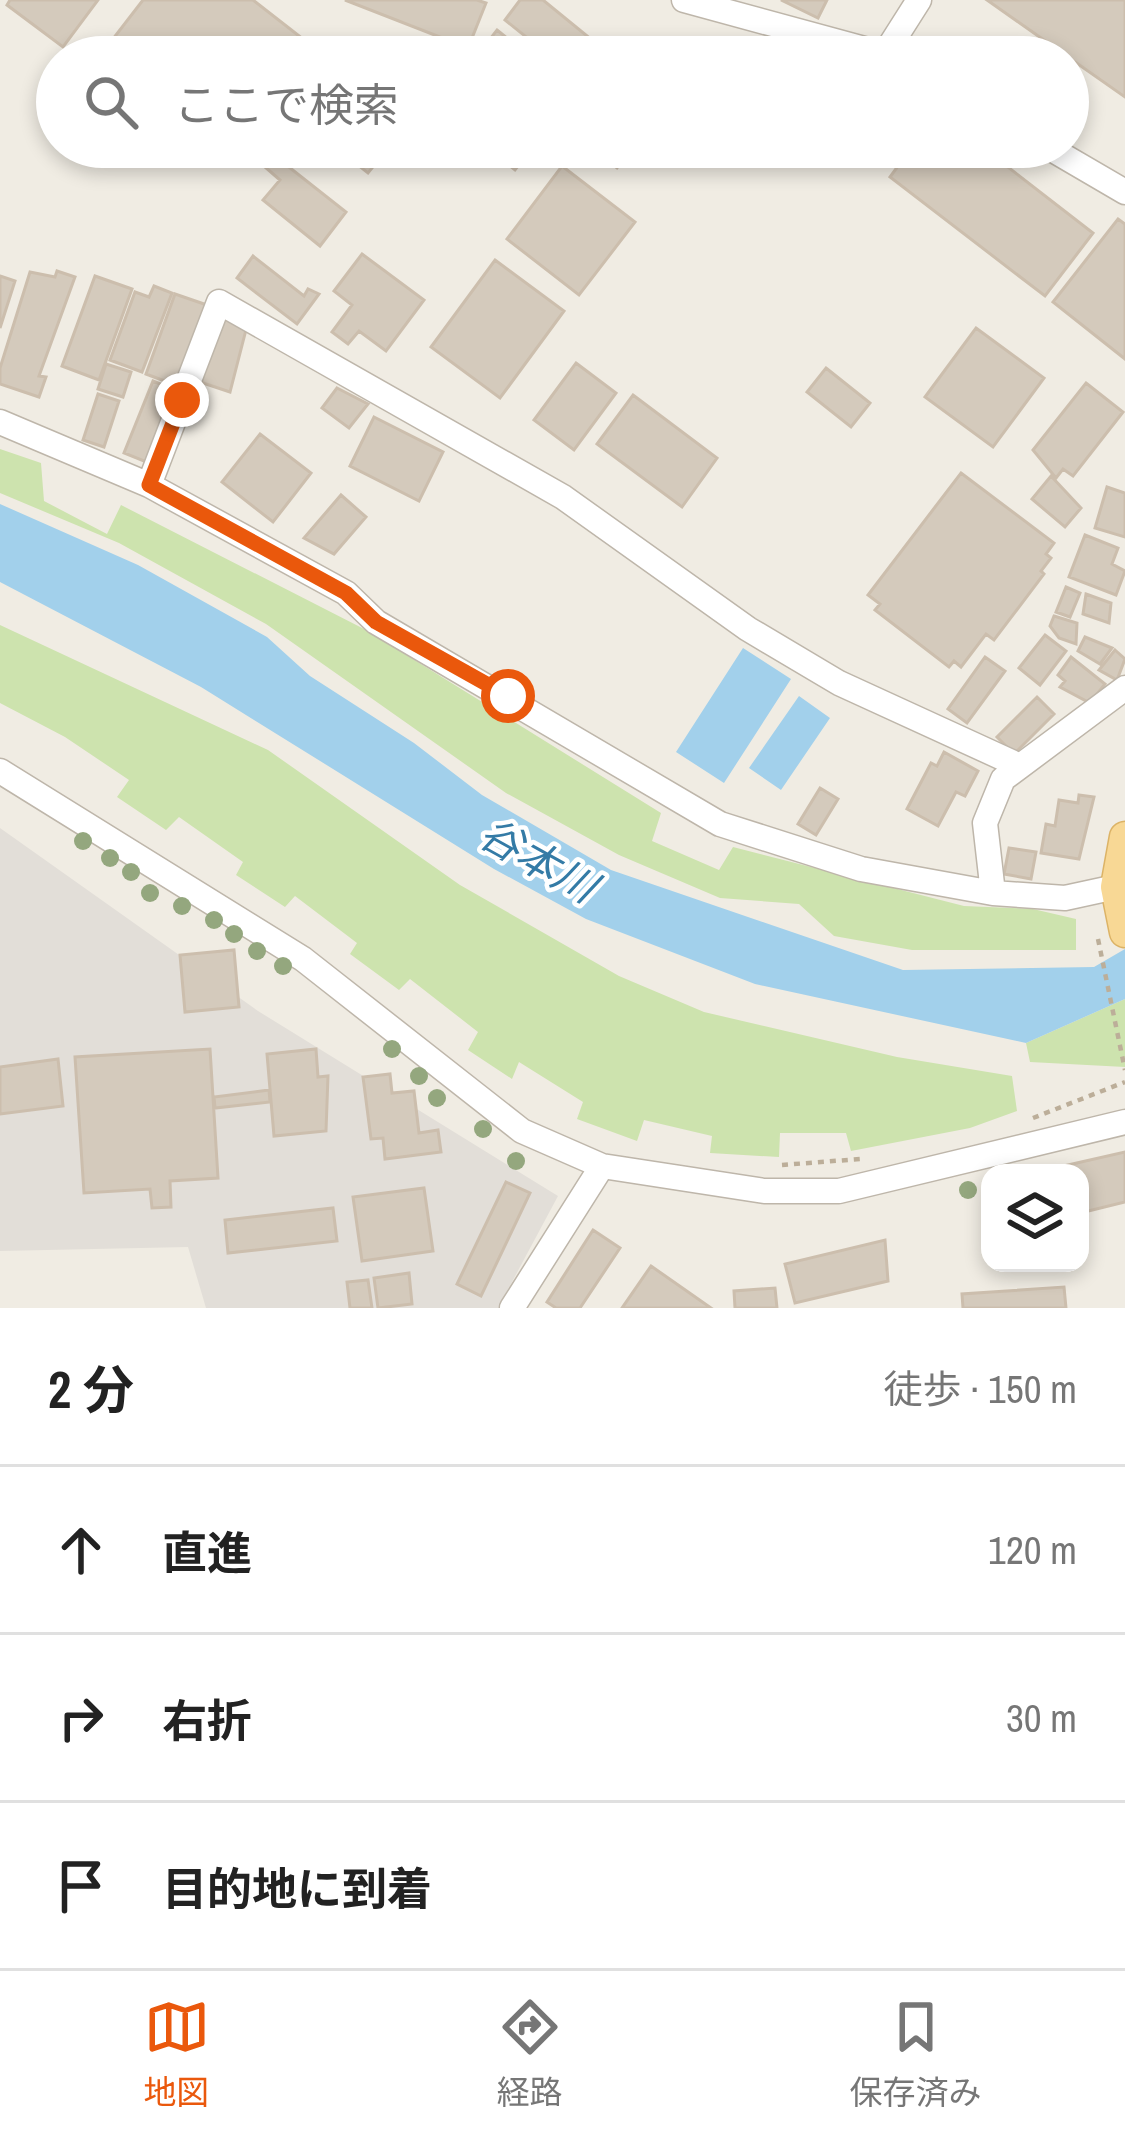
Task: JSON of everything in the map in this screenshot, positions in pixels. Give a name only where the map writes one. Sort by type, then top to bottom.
[{"type":"main road","points":[[1110,928],[1120,890],[1125,837]]},
{"type":"street","points":[[684,0],[819,36]]},
{"type":"street","points":[[900,36],[919,0]]},
{"type":"street","points":[[1084,168],[1125,192]]},
{"type":"street","points":[[149,485],[219,302],[563,497],[748,629],[839,683],[1018,764]]},
{"type":"street","points":[[0,422],[149,485],[346,593],[376,622],[720,824],[861,868],[993,893],[1065,898],[1120,890]]},
{"type":"street","points":[[993,893],[985,823],[989,802],[1018,764],[1125,688]]},
{"type":"street","points":[[0,771],[303,959],[522,1131],[602,1166],[764,1191],[838,1191],[1125,1123]]},
{"type":"street","points":[[512,1308],[602,1166]]},
{"type":"path","points":[[1110,928],[1125,1070]]},
{"type":"path","points":[[1019,1124],[1125,1082]]},
{"type":"path","points":[[772,1166],[878,1156]]},
{"type":"shaded area","points":[[0,828],[258,1011],[558,1196],[498,1308],[206,1308],[188,1247],[0,1251]]},
{"type":"green space","points":[[0,449],[41,463],[44,501],[107,534],[121,505],[366,630],[661,813],[652,841],[719,870],[733,847],[964,906],[1033,909],[1076,919],[1076,950],[912,950],[834,936],[799,904],[720,898],[619,855],[506,793],[266,624],[119,543],[0,493]]},
{"type":"green space","points":[[0,625],[268,750],[460,885],[619,976],[704,1012],[897,1057],[1012,1076],[1017,1111],[970,1128],[851,1151],[846,1133],[780,1133],[779,1157],[710,1153],[712,1136],[644,1120],[637,1141],[577,1119],[583,1102],[519,1062],[512,1079],[468,1050],[478,1032],[410,979],[399,990],[350,954],[357,943],[295,896],[285,907],[236,875],[243,862],[179,817],[166,830],[117,797],[129,780],[65,737],[0,703]]},
{"type":"green space","points":[[1125,999],[1125,1067],[1030,1062],[1026,1043]]},
{"type":"water","name":"谷本川","points":[[0,504],[138,565],[267,637],[310,676],[414,743],[482,795],[611,870],[903,970],[1094,967],[1125,949],[1125,999],[1026,1043],[755,984],[586,919],[494,869],[201,687],[0,582]]},
{"type":"water","points":[[743,648],[791,679],[724,783],[676,752]]},
{"type":"water","points":[[799,696],[830,718],[781,790],[749,768]]},
{"type":"building","points":[[10,0],[98,0],[71,36],[48,36],[7,5]]},
{"type":"building","points":[[143,0],[253,0],[299,36],[115,36]]},
{"type":"building","points":[[345,0],[486,3],[473,36],[437,36]]},
{"type":"building","points":[[520,0],[543,0],[587,36],[525,36],[505,20]]},
{"type":"building","points":[[781,0],[827,0],[818,18]]},
{"type":"building","points":[[987,0],[1125,0],[1125,97],[1089,72],[1089,36],[1038,36]]},
{"type":"building","points":[[266,168],[290,168],[346,212],[320,246],[263,200],[280,180]]},
{"type":"building","points":[[560,168],[635,222],[579,295],[507,239]]},
{"type":"building","points":[[897,168],[1009,168],[1093,233],[1045,296],[890,177]]},
{"type":"building","points":[[1118,219],[1125,224],[1125,359],[1053,302]]},
{"type":"building","points":[[362,254],[424,300],[386,351],[359,331],[348,344],[332,332],[352,305],[334,291]]},
{"type":"building","points":[[253,256],[304,296],[308,289],[319,294],[297,324],[237,278]]},
{"type":"building","points":[[495,260],[564,311],[500,398],[431,347]]},
{"type":"building","points":[[57,271],[75,277],[39,376],[46,377],[39,397],[0,384],[0,368],[30,272],[55,277]]},
{"type":"building","points":[[0,276],[15,281],[0,328]]},
{"type":"building","points":[[95,276],[132,289],[99,380],[62,366]]},
{"type":"building","points":[[154,286],[172,293],[142,372],[110,360],[135,292],[149,297]]},
{"type":"building","points":[[175,294],[207,305],[178,386],[146,374]]},
{"type":"building","points":[[223,313],[248,322],[230,392],[197,381]]},
{"type":"building","points":[[976,328],[1044,378],[993,447],[925,397]]},
{"type":"building","points":[[576,363],[616,393],[574,450],[534,420]]},
{"type":"building","points":[[106,364],[131,372],[123,397],[98,389]]},
{"type":"building","points":[[826,368],[870,403],[851,427],[807,392]]},
{"type":"building","points":[[153,381],[178,391],[149,463],[124,453]]},
{"type":"building","points":[[1086,383],[1123,412],[1073,476],[1063,469],[1056,478],[1033,450]]},
{"type":"building","points":[[337,388],[368,404],[349,428],[322,408]]},
{"type":"building","points":[[98,394],[119,401],[104,447],[83,440]]},
{"type":"building","points":[[633,395],[717,458],[682,507],[597,444]]},
{"type":"building","points":[[374,417],[443,452],[419,501],[350,466]]},
{"type":"building","points":[[260,434],[311,473],[273,522],[222,482]]},
{"type":"building","points":[[961,473],[1054,543],[1046,554],[1051,558],[1041,571],[1044,574],[994,640],[986,634],[961,667],[954,661],[949,667],[875,610],[880,604],[868,595]]},
{"type":"building","points":[[1051,476],[1081,508],[1065,527],[1032,499]]},
{"type":"building","points":[[1107,487],[1125,493],[1125,537],[1095,528]]},
{"type":"building","points":[[341,495],[366,517],[334,554],[304,538]]},
{"type":"building","points":[[1085,535],[1118,548],[1112,564],[1125,571],[1116,595],[1069,577]]},
{"type":"building","points":[[1066,587],[1080,593],[1070,617],[1056,612]]},
{"type":"building","points":[[1086,594],[1111,603],[1109,623],[1083,614]]},
{"type":"building","points":[[1054,616],[1077,623],[1076,644],[1059,638],[1050,626]]},
{"type":"building","points":[[1045,635],[1066,651],[1040,685],[1019,668]]},
{"type":"building","points":[[1085,637],[1112,648],[1100,664],[1078,651]]},
{"type":"building","points":[[1115,650],[1125,659],[1117,680],[1099,670]]},
{"type":"building","points":[[985,657],[1005,671],[967,723],[948,709]]},
{"type":"building","points":[[1071,657],[1105,684],[1090,703],[1060,687],[1065,681],[1058,675]]},
{"type":"building","points":[[1037,697],[1054,714],[1014,754],[997,737]]},
{"type":"building","points":[[944,752],[978,771],[965,796],[956,792],[938,826],[907,809],[931,763],[937,766]]},
{"type":"building","points":[[820,788],[838,799],[816,835],[798,824]]},
{"type":"building","points":[[1079,795],[1094,797],[1079,859],[1041,853],[1046,824],[1055,826],[1059,800],[1078,803]]},
{"type":"building","points":[[1009,848],[1036,852],[1031,879],[1004,874]]},
{"type":"building","points":[[234,950],[239,1007],[185,1012],[180,955]]},
{"type":"building","points":[[210,1049],[218,1178],[170,1181],[171,1207],[152,1208],[150,1189],[84,1193],[75,1057]]},
{"type":"building","points":[[316,1049],[318,1077],[328,1076],[326,1131],[274,1136],[267,1054]]},
{"type":"building","points":[[58,1059],[63,1106],[0,1114],[0,1067]]},
{"type":"building","points":[[390,1074],[392,1093],[414,1091],[419,1133],[438,1130],[441,1152],[385,1159],[383,1138],[371,1139],[363,1077]]},
{"type":"building","points":[[269,1090],[270,1102],[215,1108],[214,1097]]},
{"type":"building","points":[[1125,1152],[1125,1202],[1089,1211],[1089,1164],[1072,1164]]},
{"type":"building","points":[[506,1182],[530,1193],[481,1296],[457,1284]]},
{"type":"building","points":[[424,1188],[433,1251],[362,1261],[353,1197]]},
{"type":"building","points":[[333,1208],[337,1241],[228,1253],[225,1220]]},
{"type":"building","points":[[593,1230],[620,1248],[580,1308],[556,1308],[547,1302]]},
{"type":"building","points":[[885,1240],[888,1281],[795,1303],[785,1264]]},
{"type":"building","points":[[651,1266],[711,1308],[622,1308]]},
{"type":"building","points":[[409,1273],[412,1304],[378,1308],[374,1278]]},
{"type":"building","points":[[368,1280],[372,1308],[350,1308],[347,1282]]},
{"type":"building","points":[[1064,1287],[1066,1308],[963,1308],[962,1294]]},
{"type":"building","points":[[775,1288],[777,1308],[735,1308],[734,1291]]},
{"type":"route","points":[[182,400],[149,485],[346,593],[376,622],[508,696]]}]
